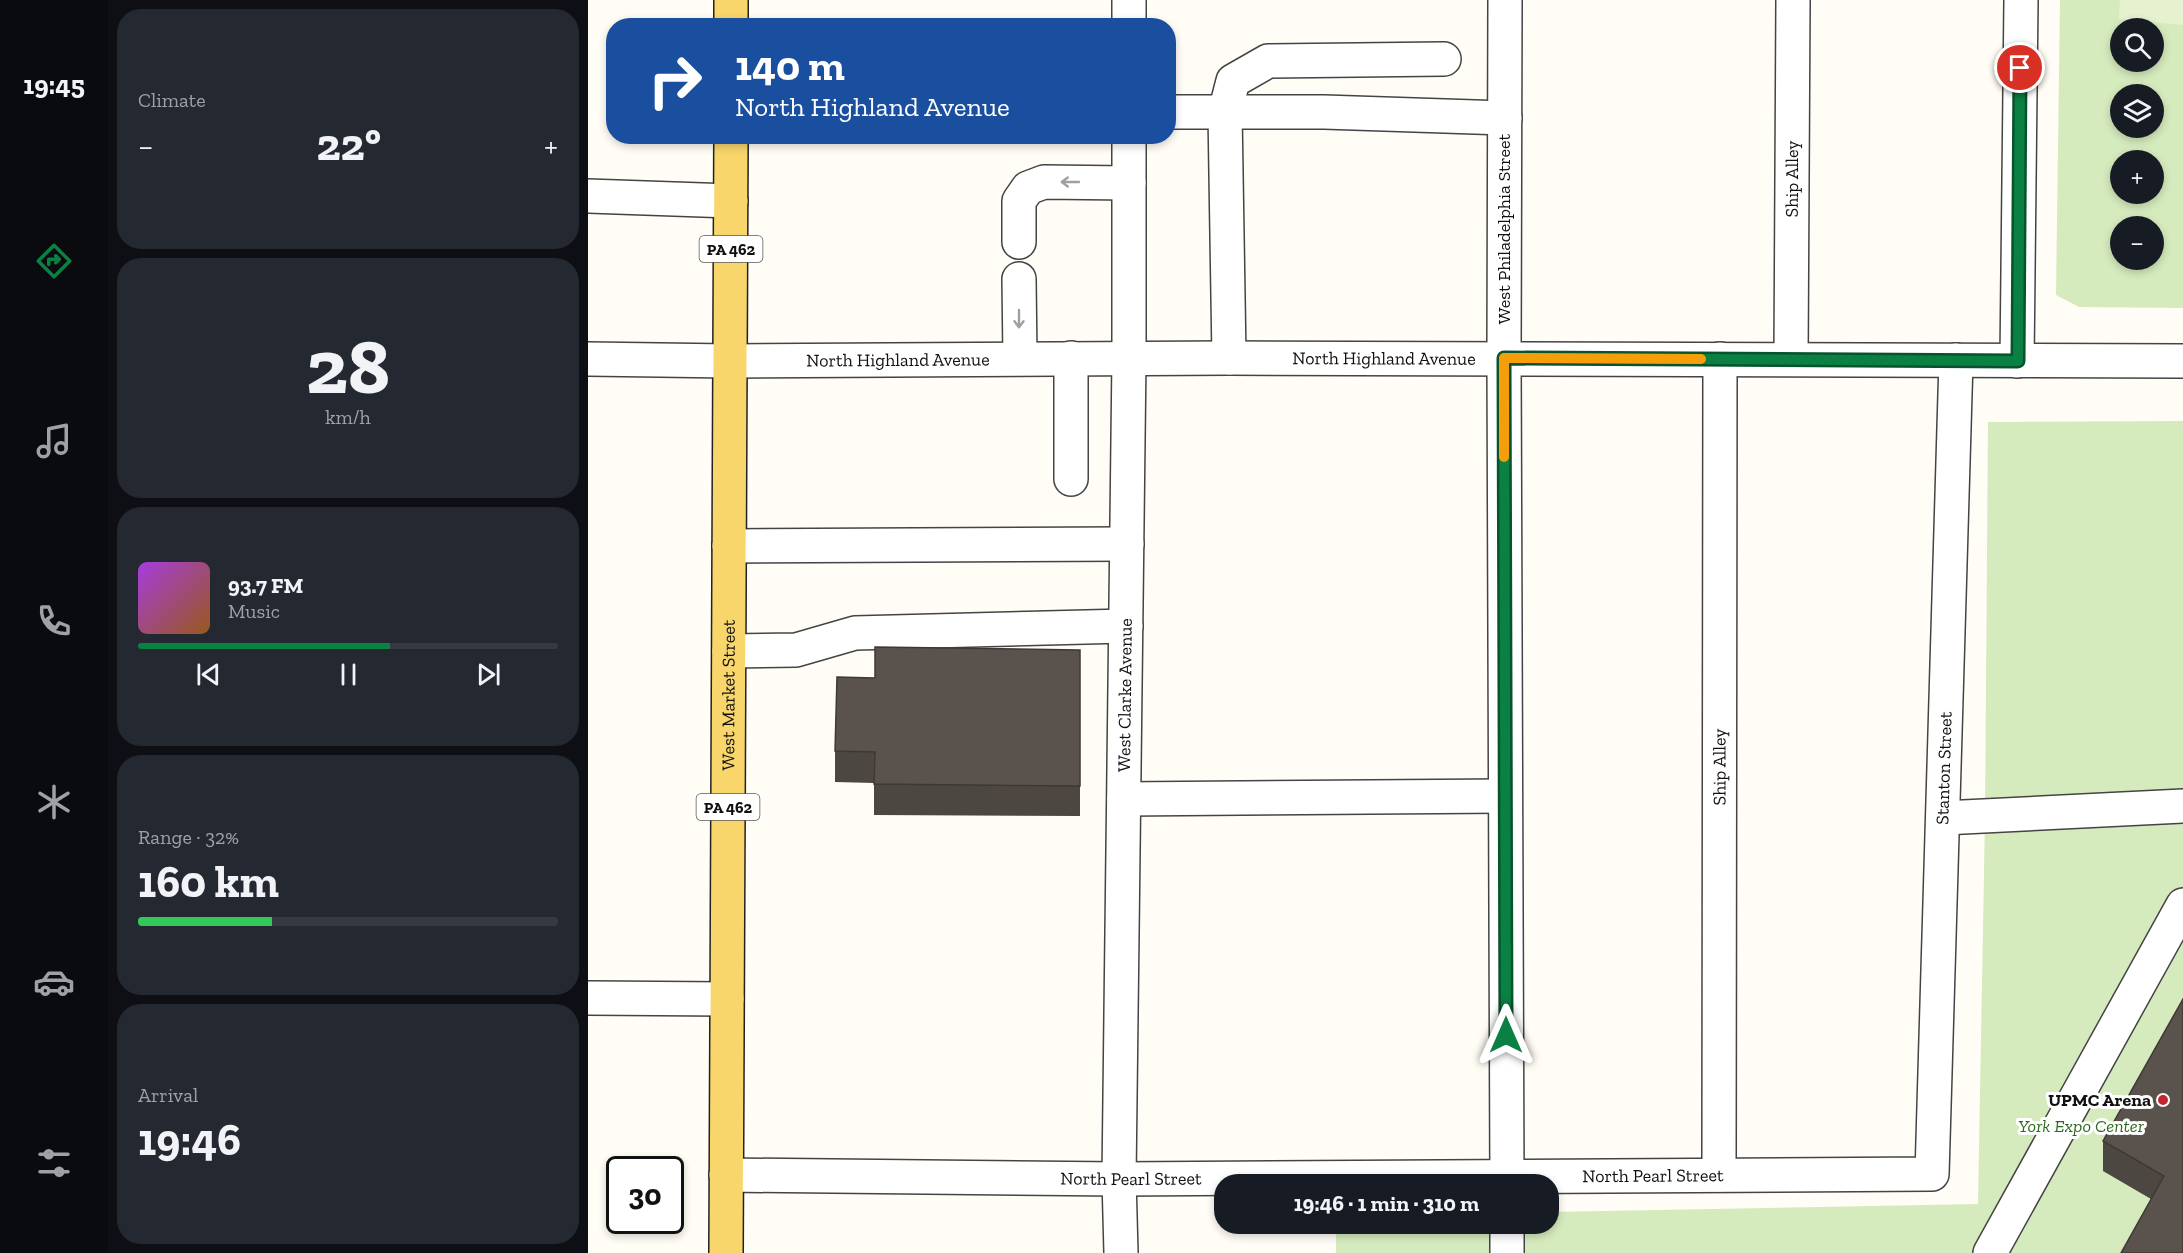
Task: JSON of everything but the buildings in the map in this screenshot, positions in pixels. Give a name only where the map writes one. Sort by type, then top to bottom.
[{"type":"main road","points":[[731,0],[731,18]]},
{"type":"main road","name":"West Market Street","points":[[726,1253],[731,144]]},
{"type":"street","points":[[1129,0],[1129,18]]},
{"type":"street","name":"West Philadelphia Street","points":[[1505,0],[1507,1174]]},
{"type":"street","name":"Ship Alley","points":[[1791,359],[1793,0]]},
{"type":"street","points":[[2018,361],[2021,0]]},
{"type":"street","points":[[1229,358],[1225,112],[1233,81],[1268,62],[1444,59]]},
{"type":"street","points":[[1176,112],[1324,112],[1504,118]]},
{"type":"street","name":"West Clarke Avenue","points":[[1121,1253],[1119,1179],[1129,358],[1129,144]]},
{"type":"street","points":[[1019,242],[1019,201],[1028,188],[1044,182],[1129,183]]},
{"type":"street","points":[[588,196],[731,201]]},
{"type":"street","points":[[1019,279],[1020,358]]},
{"type":"street","name":"North Highland Avenue","points":[[588,359],[730,361],[1020,358],[1504,358],[2183,362]]},
{"type":"street","points":[[1071,358],[1071,479]]},
{"type":"street","name":"Ship Alley","points":[[1719,1175],[1720,359]]},
{"type":"street","name":"Stanton Street","points":[[1932,1174],[1956,360]]},
{"type":"street","points":[[729,546],[1127,544]]},
{"type":"street","points":[[729,651],[796,650],[855,633],[1126,626]]},
{"type":"street","points":[[1124,799],[1505,796]]},
{"type":"street","points":[[1942,818],[2183,806]]},
{"type":"street","points":[[1990,1253],[2183,905]]},
{"type":"street","points":[[588,998],[727,999]]},
{"type":"street","name":"North Pearl Street","points":[[1559,1180],[1719,1175],[1932,1174]]},
{"type":"street","name":"North Pearl Street","points":[[726,1175],[1214,1179]]},
{"type":"street","points":[[1507,1234],[1508,1253]]},
{"type":"green space","points":[[2060,0],[2183,0],[2183,308],[2079,307],[2056,295]]},
{"type":"green space","points":[[2120,0],[2183,0],[2183,25],[2164,23],[2164,18],[2119,18]]},
{"type":"green space","name":"York Expo Center","points":[[2183,421],[2183,1253],[1336,1253],[1336,1234],[1559,1234],[1559,1212],[1978,1204],[1985,817],[1988,422]]},
{"type":"slow traffic","points":[[1504,457],[1504,358],[1701,359]]},
{"type":"place","name":"UPMC Arena","points":[[2163,1100]]},
{"type":"route","points":[[1506,1035],[1504,358],[2018,361],[2020,68]]}]
